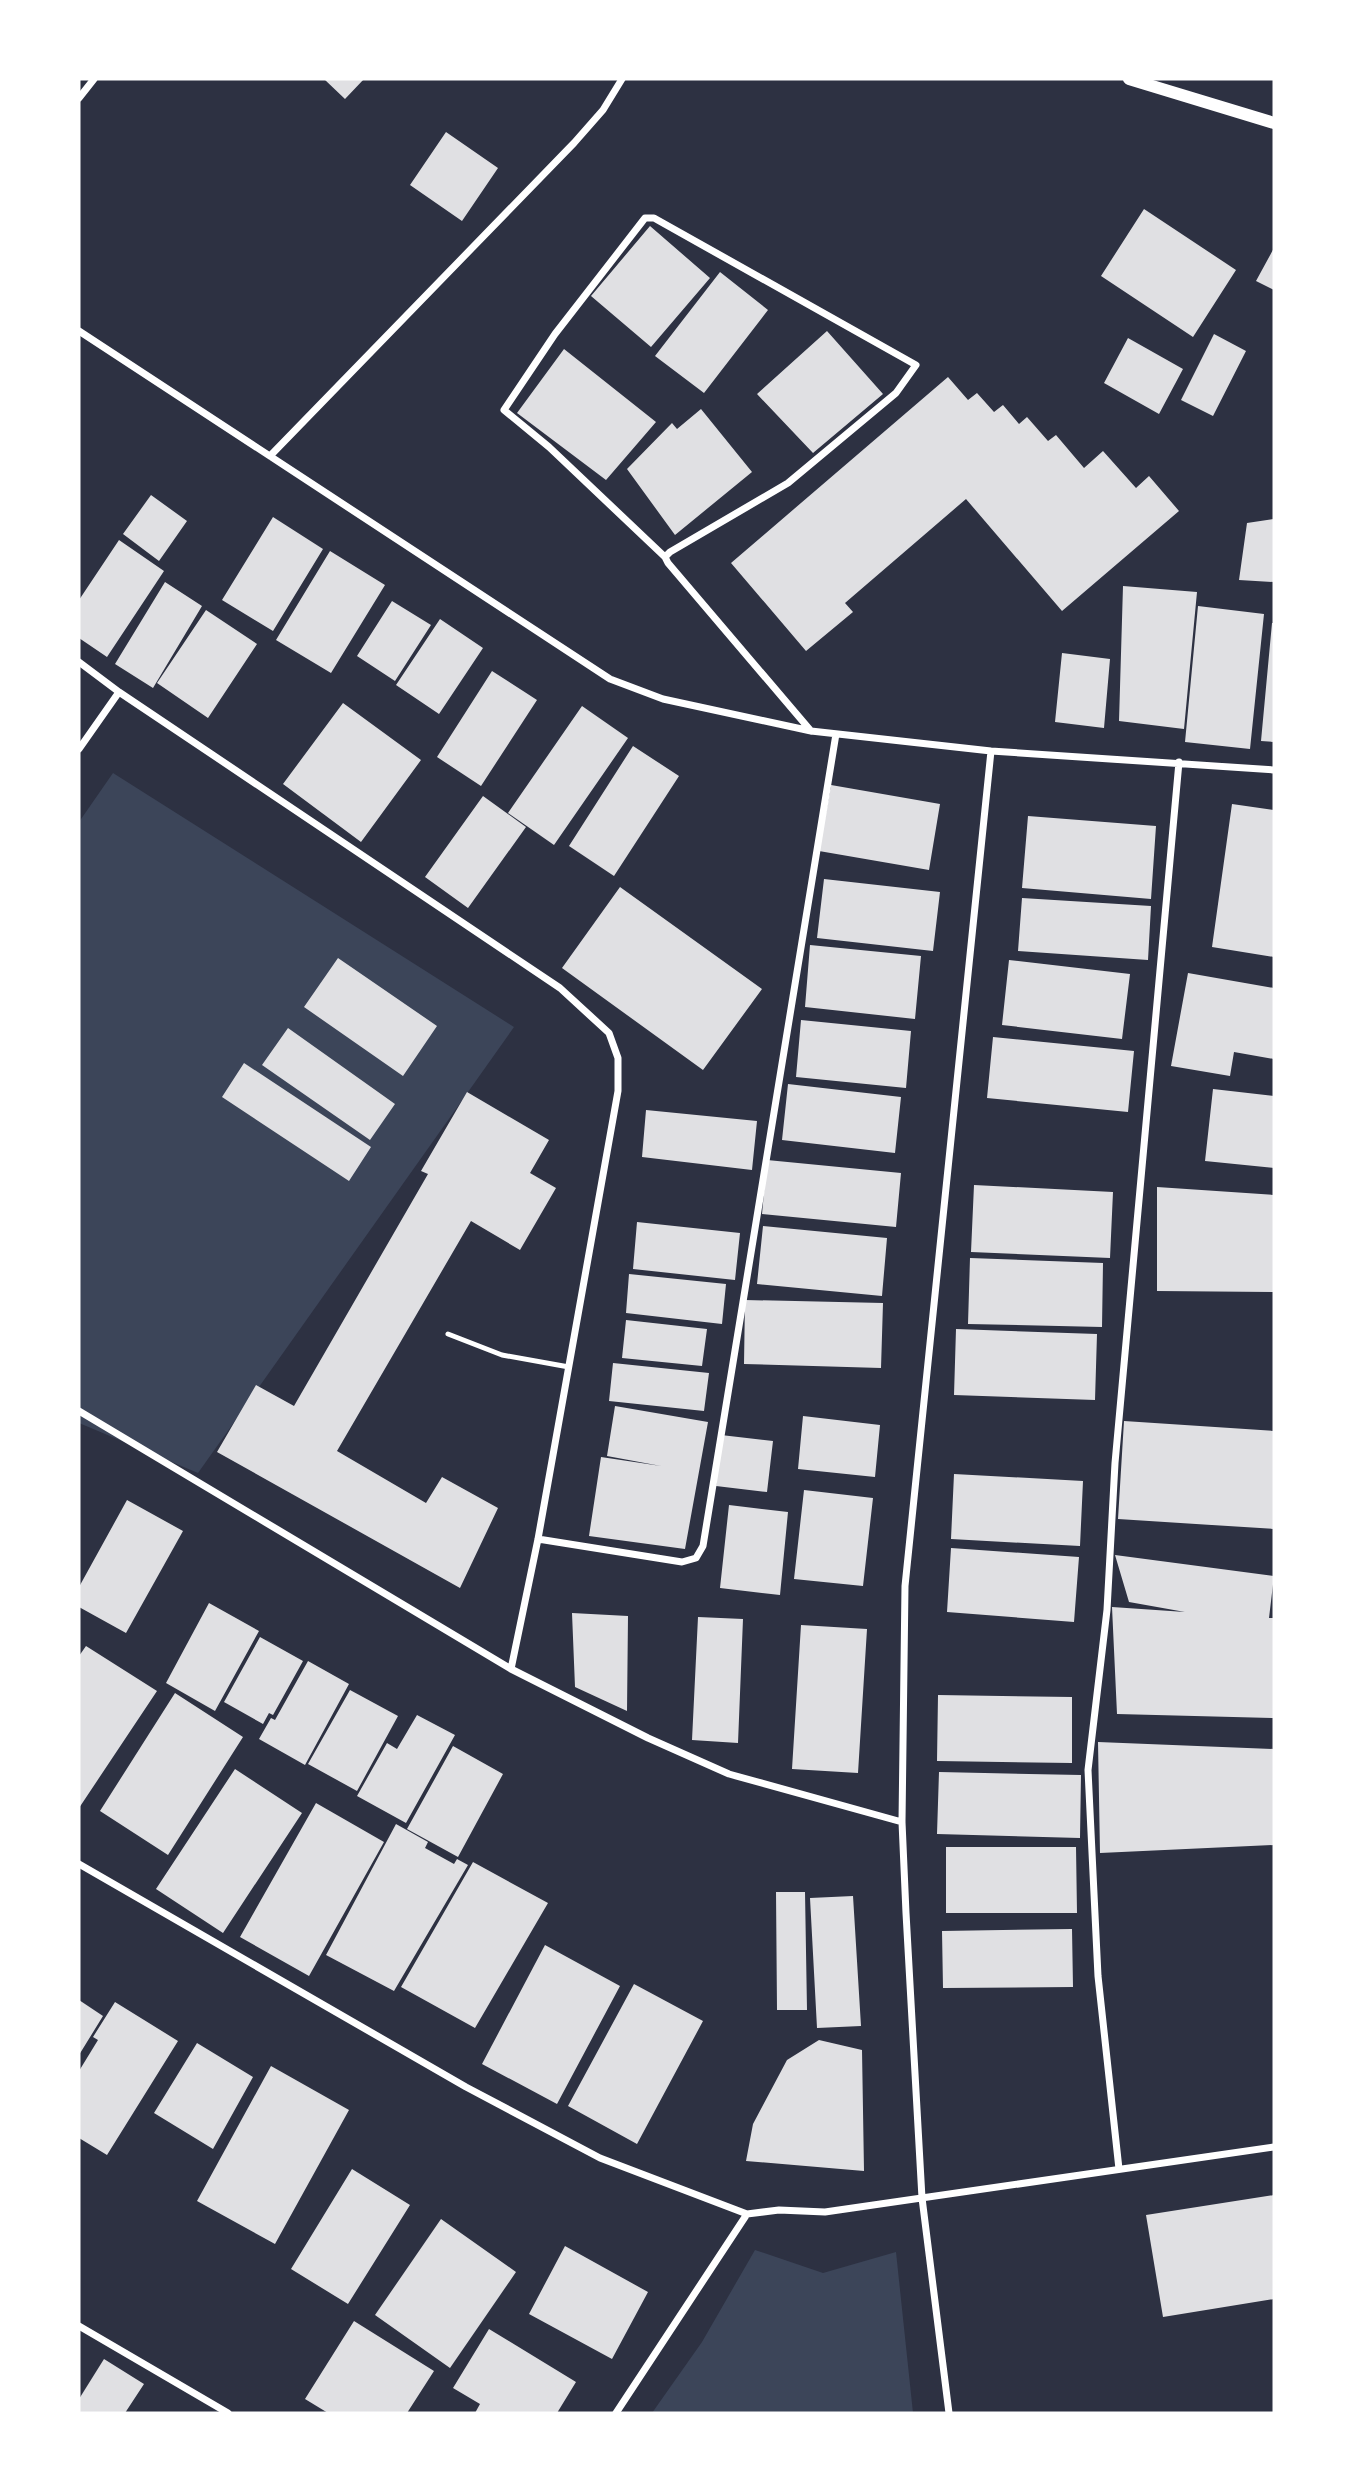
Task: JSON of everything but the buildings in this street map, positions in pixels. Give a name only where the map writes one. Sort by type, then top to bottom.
[{"type":"street","points":[[79,98],[94,79]]},
{"type":"street","points":[[270,456],[574,143],[603,110],[622,79]]},
{"type":"street","points":[[1129,79],[1274,123]]},
{"type":"street","points":[[665,557],[788,483],[896,393],[916,365],[654,218],[645,218],[555,334],[504,410],[550,447],[665,557],[668,564],[811,730]]},
{"type":"street","points":[[79,331],[610,679],[663,699],[836,734],[991,751],[1274,769]]},
{"type":"street","points":[[79,662],[119,692],[561,988],[609,1033],[618,1058],[618,1091],[538,1539],[512,1669]]},
{"type":"street","points":[[79,749],[119,692]]},
{"type":"street","points":[[538,1539],[682,1562],[696,1558],[703,1546],[836,734]]},
{"type":"street","points":[[949,2413],[922,2198],[902,1822],[905,1586],[991,751]]},
{"type":"street","points":[[1119,2169],[1098,1976],[1088,1770],[1107,1610],[1115,1463],[1179,762]]},
{"type":"street","points":[[79,1411],[512,1669],[648,1738],[729,1774],[902,1822]]},
{"type":"street","points":[[79,1864],[466,2087],[600,2158],[747,2214],[779,2210],[825,2212],[1274,2147]]},
{"type":"street","points":[[616,2413],[747,2214]]},
{"type":"street","points":[[79,2326],[228,2413]]},
{"type":"lane","points":[[448,1334],[502,1355],[569,1367]]},
{"type":"shaded area","points":[[113,773],[514,1027],[198,1473],[79,1423],[79,822]]},
{"type":"shaded area","points":[[755,2250],[823,2273],[896,2252],[913,2413],[652,2413],[702,2342]]}]
